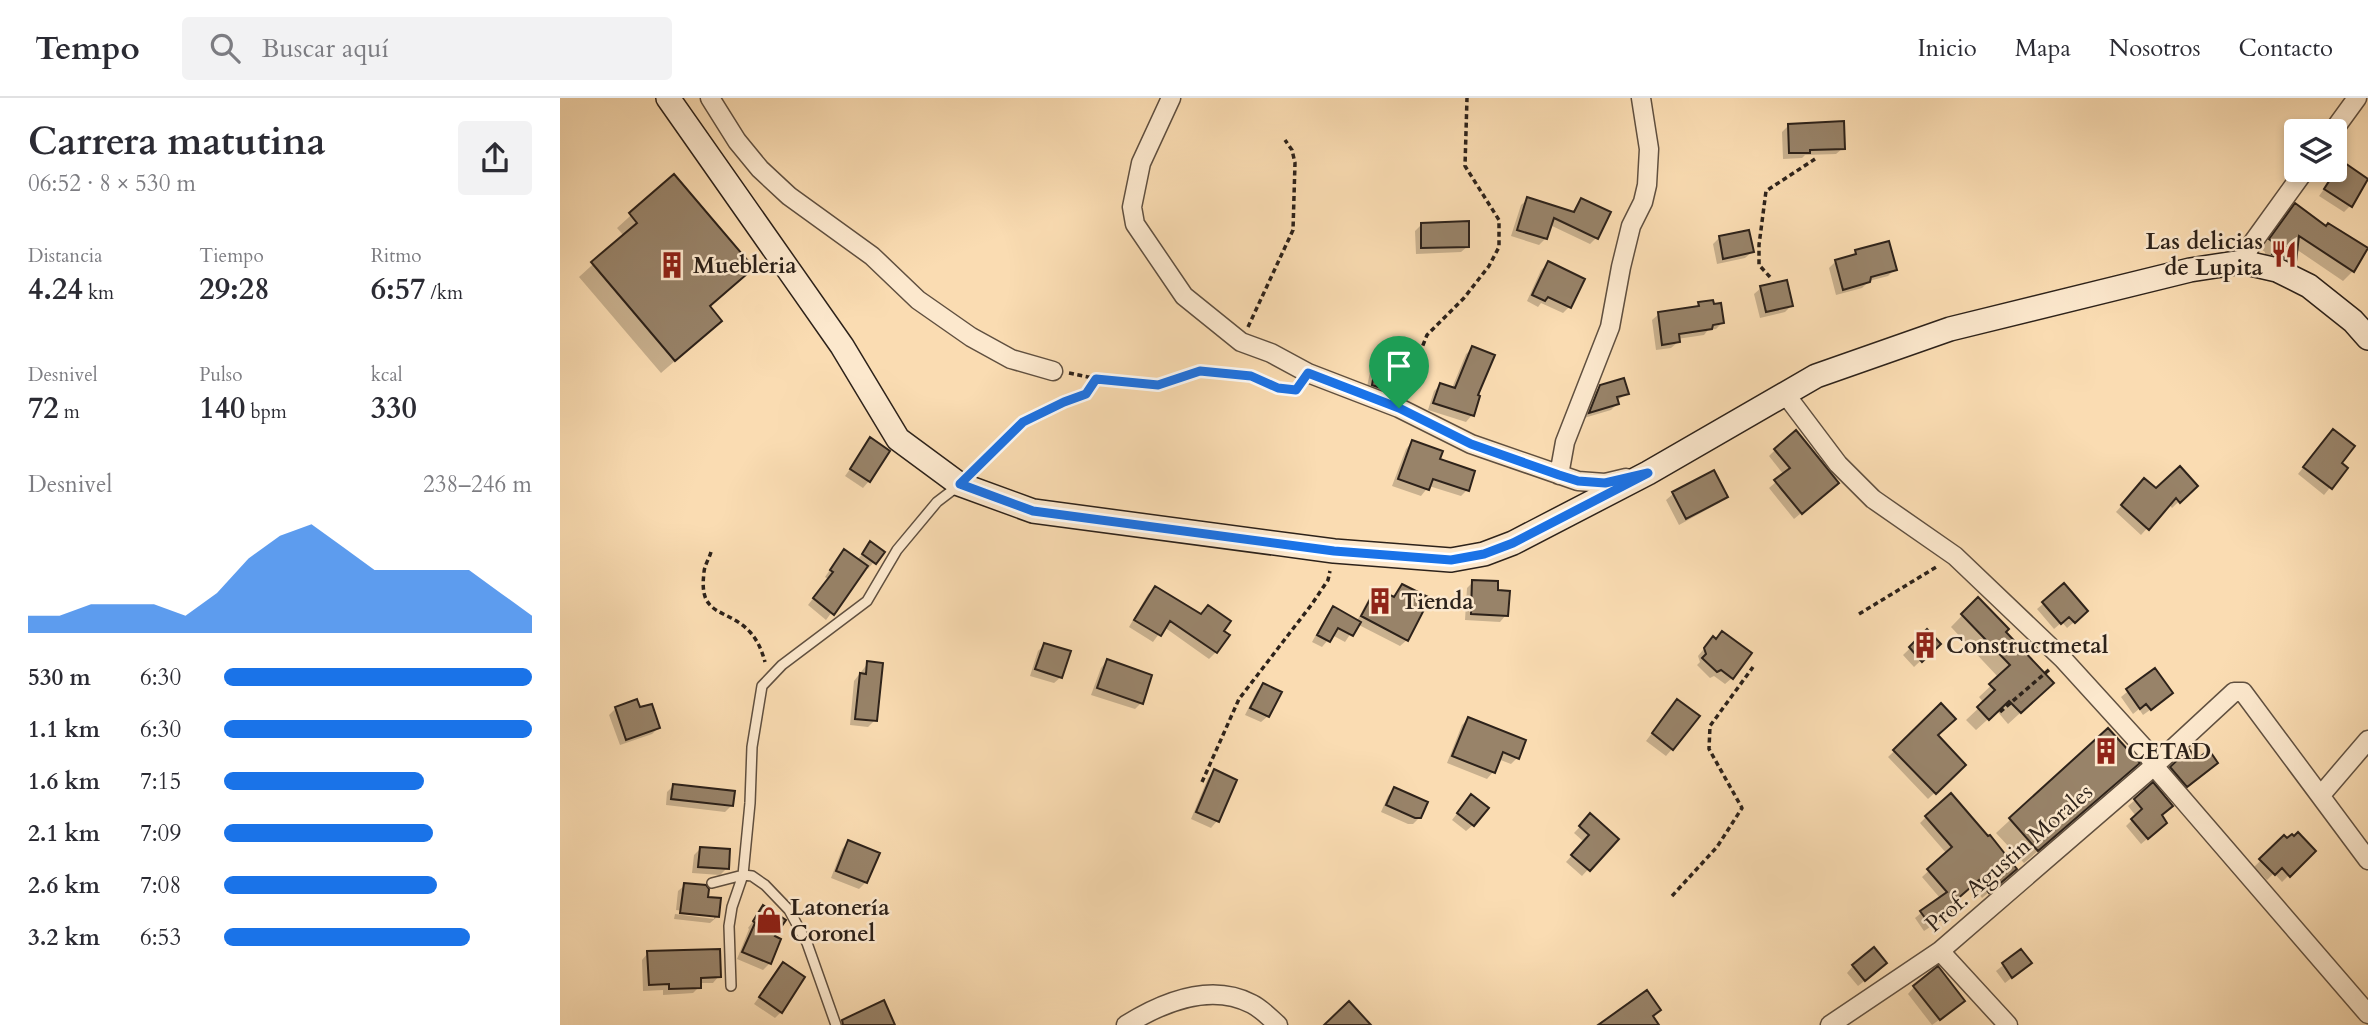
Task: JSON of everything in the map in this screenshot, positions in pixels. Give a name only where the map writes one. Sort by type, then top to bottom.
[{"type":"street","points":[[668,98],[842,346],[898,439],[960,484],[1033,511],[1334,551],[1451,560],[1484,554],[1513,543],[1648,473],[1816,376],[1950,328],[2190,270],[2242,262],[2277,270],[2309,286],[2353,321],[2368,338]]},
{"type":"street","points":[[710,98],[737,141],[760,169],[789,196],[872,256],[918,300],[971,337],[1011,359],[1053,370]]},
{"type":"street","points":[[1171,98],[1141,163],[1132,207],[1135,224],[1184,296],[1241,342],[1271,353],[1308,373],[1399,408],[1471,444],[1559,475],[1578,481],[1605,483],[1648,473]]},
{"type":"street","points":[[1559,475],[1565,442],[1610,327],[1624,253],[1647,185],[1649,149],[1641,98]]},
{"type":"street","points":[[2342,119],[2357,98]]},
{"type":"street","points":[[2242,262],[2251,245],[2296,182]]},
{"type":"street","points":[[1786,395],[1838,464],[1873,499],[1955,556],[2063,659],[2145,749],[2154,765],[2368,1014]]},
{"type":"street","name":"Prof. Agustin Morales","points":[[1830,1025],[1940,951],[2234,692],[2243,692],[2321,795]]},
{"type":"street","points":[[2368,740],[2321,795],[2368,860]]},
{"type":"street","points":[[1940,951],[2008,1025]]},
{"type":"street","points":[[1126,1025],[1149,1011],[1185,997],[1209,994],[1248,1002],[1278,1025]]},
{"type":"lane","points":[[732,986],[729,926],[732,907],[743,875],[752,747],[762,686],[782,666],[867,601],[897,550],[937,502],[960,484]]},
{"type":"lane","points":[[712,883],[743,875],[752,876],[765,885],[789,910],[807,943],[835,1025]]},
{"type":"path","points":[[1399,408],[1427,335],[1464,298],[1489,266],[1499,247],[1499,220],[1465,166],[1467,98]]},
{"type":"path","points":[[1241,342],[1293,230],[1295,163],[1292,149],[1285,140]]},
{"type":"path","points":[[1770,278],[1759,265],[1766,191],[1815,159]]},
{"type":"path","points":[[1053,370],[1096,379],[1158,385],[1200,371],[1251,376],[1278,388],[1296,390],[1308,373]]},
{"type":"path","points":[[960,484],[1023,422],[1086,394],[1096,379]]},
{"type":"path","points":[[1202,782],[1239,699],[1328,580],[1334,551]]},
{"type":"path","points":[[711,552],[704,569],[704,595],[709,606],[750,631],[760,645],[770,677]]},
{"type":"path","points":[[1859,614],[1955,556]]},
{"type":"path","points":[[2000,712],[2063,659]]},
{"type":"path","points":[[1672,895],[1717,846],[1742,808],[1709,749],[1710,726],[1753,667]]},
{"type":"building","points":[[1844,121],[1845,149],[1789,153],[1788,124]]},
{"type":"building","points":[[2347,164],[2368,179],[2352,207],[2324,189],[2328,182],[2347,182]]},
{"type":"building","name":"Muebleria","points":[[674,174],[754,268],[710,306],[722,321],[675,361],[591,262],[637,223],[629,213]]},
{"type":"building","points":[[1527,197],[1574,212],[1581,198],[1611,212],[1598,239],[1554,218],[1547,239],[1517,230]]},
{"type":"building","points":[[2295,203],[2326,226],[2328,223],[2368,248],[2354,272],[2299,236],[2296,262],[2272,254],[2274,243],[2269,239]]},
{"type":"building","points":[[1469,221],[1469,247],[1421,248],[1421,223]]},
{"type":"building","points":[[1749,230],[1754,252],[1723,259],[1719,236]]},
{"type":"building","points":[[1889,241],[1897,270],[1871,277],[1870,282],[1843,290],[1835,260],[1856,254],[1855,250]]},
{"type":"building","points":[[1548,261],[1585,279],[1571,308],[1548,297],[1545,301],[1532,295]]},
{"type":"building","points":[[1787,280],[1793,306],[1766,312],[1760,286]]},
{"type":"building","points":[[1713,300],[1714,304],[1721,303],[1724,323],[1713,325],[1712,329],[1679,334],[1680,342],[1662,345],[1658,312],[1699,306],[1698,302]]},
{"type":"building","points":[[1472,346],[1495,355],[1478,395],[1480,396],[1474,416],[1433,403],[1440,383],[1455,388]]},
{"type":"building","points":[[1377,358],[1397,362],[1392,392],[1372,385]]},
{"type":"building","points":[[1624,378],[1629,394],[1617,397],[1619,404],[1589,413],[1600,385]]},
{"type":"building","points":[[2333,429],[2355,446],[2342,463],[2348,468],[2332,489],[2303,467]]},
{"type":"building","points":[[1796,430],[1839,483],[1802,514],[1774,480],[1790,468],[1774,449]]},
{"type":"building","points":[[870,437],[890,451],[870,482],[850,469]]},
{"type":"building","points":[[1412,440],[1443,451],[1440,459],[1475,471],[1469,491],[1433,479],[1429,490],[1398,479]]},
{"type":"building","points":[[2180,466],[2198,486],[2180,503],[2176,498],[2149,530],[2121,505],[2144,478],[2156,488]]},
{"type":"building","points":[[1714,470],[1728,497],[1686,519],[1672,492]]},
{"type":"building","points":[[870,541],[885,552],[876,564],[862,554]]},
{"type":"building","points":[[844,549],[868,566],[834,615],[813,598],[833,572],[830,570]]},
{"type":"building","points":[[1472,580],[1498,581],[1498,590],[1510,591],[1508,616],[1471,614]]},
{"type":"building","points":[[2064,583],[2088,611],[2075,623],[2069,617],[2061,624],[2042,602]]},
{"type":"building","points":[[1402,584],[1430,598],[1408,641],[1361,616],[1376,588],[1394,597]]},
{"type":"building","points":[[1155,586],[1201,614],[1208,605],[1231,621],[1224,631],[1230,635],[1217,653],[1170,621],[1161,636],[1134,620]]},
{"type":"building","points":[[1978,597],[2009,629],[2006,632],[2054,683],[2021,713],[2009,701],[1989,720],[1977,707],[1995,690],[1989,684],[2010,665],[1961,614]]},
{"type":"building","points":[[1333,606],[1361,622],[1353,636],[1338,628],[1330,642],[1317,635]]},
{"type":"building","name":"Constructmetal","points":[[1927,629],[1941,644],[1922,662],[1909,647]]},
{"type":"building","points":[[1722,631],[1752,653],[1733,679],[1721,670],[1717,672],[1702,658],[1706,654],[1704,648],[1713,636],[1716,639]]},
{"type":"building","points":[[1044,643],[1071,651],[1062,678],[1035,669]]},
{"type":"building","points":[[1107,659],[1152,675],[1143,704],[1097,688]]},
{"type":"building","points":[[867,661],[883,663],[877,721],[855,719],[860,673],[866,674]]},
{"type":"building","points":[[2155,668],[2173,693],[2151,710],[2146,704],[2140,709],[2126,689]]},
{"type":"building","points":[[1263,683],[1282,692],[1269,717],[1250,708]]},
{"type":"building","points":[[637,699],[640,707],[652,704],[660,728],[626,740],[615,707]]},
{"type":"building","points":[[1677,699],[1700,716],[1673,750],[1652,733]]},
{"type":"building","points":[[1941,703],[1956,719],[1938,735],[1966,765],[1936,794],[1893,750]]},
{"type":"building","points":[[1468,717],[1526,740],[1519,759],[1503,752],[1495,773],[1452,756]]},
{"type":"building","name":"CETAD","points":[[2108,728],[2140,763],[2038,851],[2009,818]]},
{"type":"building","points":[[2189,749],[2197,759],[2209,750],[2218,763],[2187,787],[2170,767]]},
{"type":"building","points":[[1214,769],[1237,780],[1219,822],[1196,812]]},
{"type":"building","points":[[2153,782],[2173,806],[2162,815],[2167,823],[2148,839],[2131,819],[2142,809],[2134,799]]},
{"type":"building","points":[[673,784],[735,791],[733,806],[671,799]]},
{"type":"building","points":[[1394,787],[1428,802],[1421,818],[1386,805]]},
{"type":"building","points":[[1951,793],[2017,869],[1989,893],[1979,880],[1947,908],[1951,912],[1931,926],[1920,911],[1947,892],[1927,869],[1952,847],[1925,816]]},
{"type":"building","points":[[1471,794],[1489,808],[1474,826],[1457,813]]},
{"type":"building","points":[[1590,813],[1619,839],[1590,871],[1571,855],[1589,835],[1579,826]]},
{"type":"building","points":[[2298,832],[2316,851],[2290,877],[2282,868],[2275,875],[2259,859],[2284,835],[2287,838]]},
{"type":"building","points":[[848,840],[880,853],[867,883],[836,871]]},
{"type":"building","points":[[700,847],[730,849],[729,869],[698,867]]},
{"type":"building","points":[[684,883],[706,885],[709,889],[708,897],[721,898],[719,917],[680,913]]},
{"type":"building","points":[[763,905],[786,920],[775,936],[781,939],[771,964],[742,952],[755,923],[753,921]]},
{"type":"building","points":[[1874,947],[1887,963],[1865,981],[1852,965]]},
{"type":"building","points":[[720,949],[721,977],[701,978],[701,988],[669,989],[669,984],[649,985],[647,951]]},
{"type":"building","points":[[2021,949],[2032,963],[2012,978],[2002,963]]},
{"type":"building","points":[[783,962],[805,977],[782,1013],[759,997]]},
{"type":"building","points":[[1938,966],[1965,1001],[1940,1020],[1913,986]]},
{"type":"building","points":[[1647,990],[1661,1010],[1653,1016],[1659,1025],[1598,1025]]},
{"type":"building","points":[[884,1000],[895,1025],[843,1025],[842,1020]]},
{"type":"building","points":[[1349,1001],[1371,1025],[1324,1025]]},
{"type":"place","name":"Las delicias de Lupita","points":[[2284,254]]},
{"type":"place","name":"Muebleria","points":[[672,265]]},
{"type":"place","name":"Tienda","points":[[1380,601]]},
{"type":"place","name":"Constructmetal","points":[[1925,645]]},
{"type":"place","name":"CETAD","points":[[2106,751]]},
{"type":"place","name":"Latonería Coronel","points":[[769,920]]},
{"type":"route","points":[[1200,371],[1251,376],[1278,388],[1296,390],[1308,373],[1399,408],[1471,444],[1578,481],[1605,483],[1648,473],[1513,543],[1484,554],[1451,560],[1334,551],[1033,511],[960,484],[1023,422],[1086,394],[1096,379],[1158,385],[1200,371]]}]
